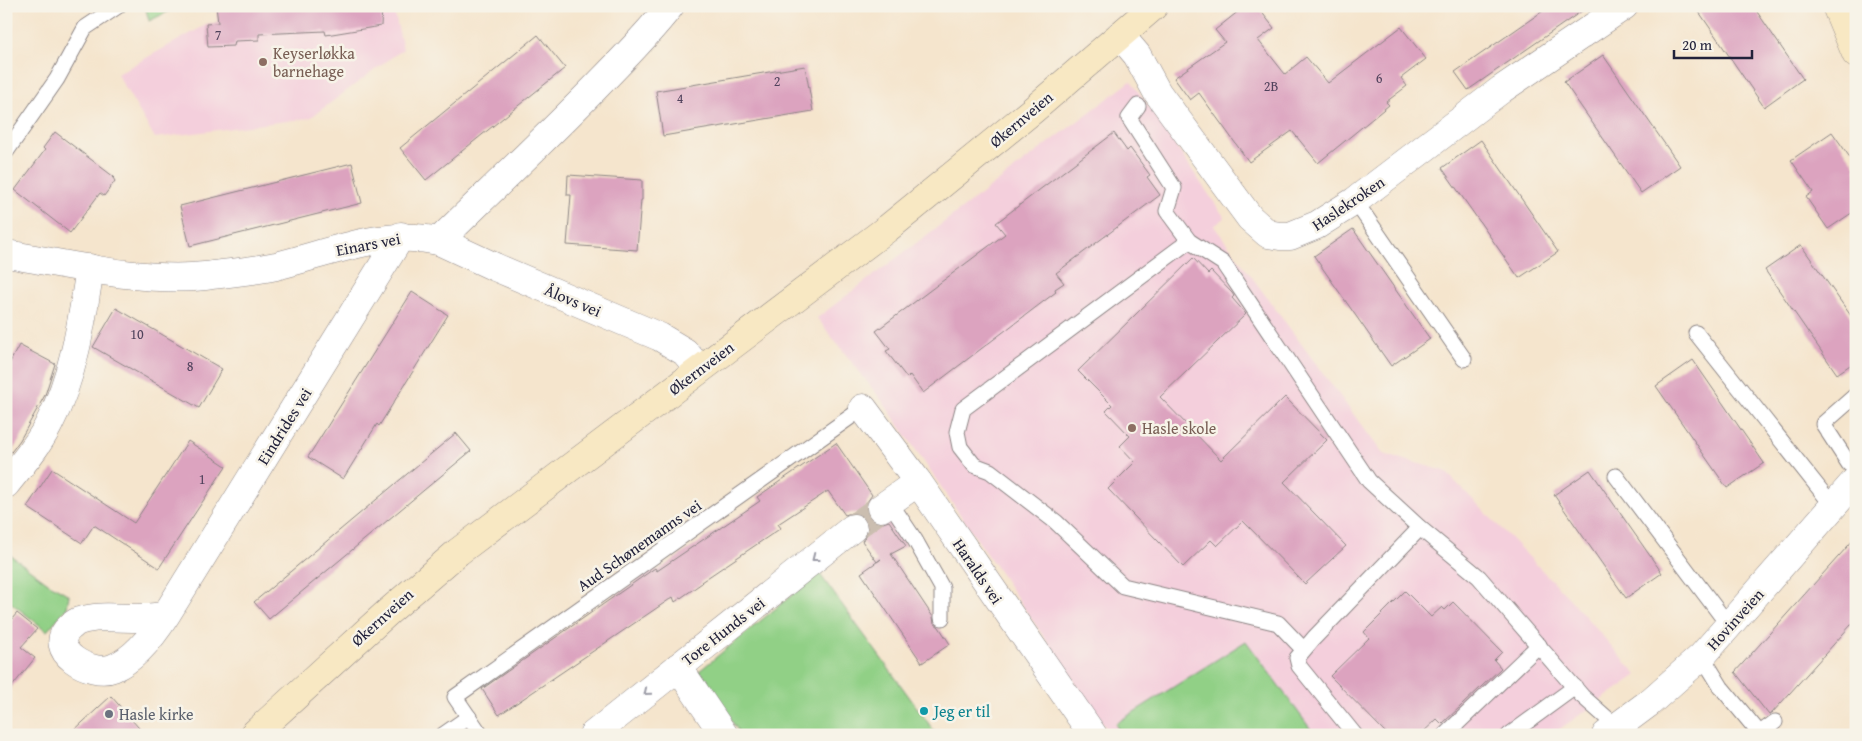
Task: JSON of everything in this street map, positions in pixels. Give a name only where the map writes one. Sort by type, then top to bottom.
[{"type":"main road","name":"Økernveien","points":[[253,735],[387,613],[458,552],[924,200],[1154,6]]},
{"type":"main road","points":[[1836,6],[1856,54]]},
{"type":"street","points":[[439,241],[506,178],[569,114],[640,41],[670,6]]},
{"type":"street","name":"Haslekroken","points":[[1120,35],[1137,55],[1157,92],[1250,218],[1268,234],[1290,236],[1317,225],[1355,201],[1502,90],[1624,6]]},
{"type":"street","name":"Einars vei","points":[[6,254],[90,268],[150,276],[174,277],[203,276],[274,266],[377,240],[401,236],[439,241]]},
{"type":"street","name":"Eindrides vei","points":[[166,615],[401,236]]},
{"type":"street","name":"Ålovs vei","points":[[439,241],[495,267],[660,337],[685,352],[699,369]]},
{"type":"street","points":[[6,484],[48,426],[67,384],[77,342],[90,268]]},
{"type":"street","name":"Haralds vei","points":[[863,408],[918,482],[1093,735]]},
{"type":"street","points":[[885,504],[918,482]]},
{"type":"street","name":"Hovinveien","points":[[1612,731],[1702,656],[1848,485]]},
{"type":"street","name":"Tore Hunds vei","points":[[593,735],[853,528]]},
{"type":"street","points":[[678,667],[724,735]]},
{"type":"lane","points":[[6,152],[57,79],[85,28],[118,6]]},
{"type":"lane","points":[[1138,106],[1129,118],[1174,188],[1167,211],[1189,241],[1223,263],[1370,481],[1420,528],[1479,577],[1612,731]]},
{"type":"lane","points":[[1355,201],[1464,359]]},
{"type":"lane","points":[[1189,241],[963,409],[957,432],[960,447],[974,465],[990,471],[1056,522],[1123,586],[1278,623],[1303,649]]},
{"type":"lane","points":[[1696,333],[1848,485]]},
{"type":"lane","points":[[1848,485],[1823,424],[1856,395]]},
{"type":"lane","name":"Aud Schønemanns vei","points":[[481,735],[455,697],[863,408]]},
{"type":"lane","points":[[1616,476],[1729,626]]},
{"type":"lane","points":[[885,504],[915,540],[942,588],[942,618]]},
{"type":"lane","points":[[1355,735],[1299,666],[1297,658],[1303,649],[1420,528]]},
{"type":"lane","points":[[1445,735],[1539,645]]},
{"type":"lane","points":[[1702,656],[1721,687],[1761,734],[1775,722]]},
{"type":"lane","points":[[1509,735],[1575,688]]},
{"type":"lane","points":[[443,735],[469,717]]},
{"type":"shaded area","name":"Keyserløkka barnehage","points":[[217,6],[393,6],[403,49],[310,118],[155,138],[117,74],[206,25],[218,24]]},
{"type":"shaded area","name":"Hasle skole","points":[[1131,81],[1225,218],[1214,226],[1383,454],[1445,471],[1569,598],[1637,675],[1551,735],[1111,735],[883,402],[817,318]]},
{"type":"green space","points":[[145,6],[180,6],[149,21]]},
{"type":"green space","points":[[6,552],[48,583],[69,595],[67,608],[47,631],[6,599]]},
{"type":"green space","points":[[819,573],[937,735],[741,735],[698,672]]},
{"type":"green space","points":[[1246,641],[1315,735],[1122,735],[1115,724]]},
{"type":"building","points":[[216,6],[382,6],[381,26],[326,35],[325,31],[259,34],[259,40],[235,41],[234,46],[208,47],[206,24],[218,23]]},
{"type":"building","points":[[1245,6],[1257,6],[1274,28],[1258,40],[1285,74],[1306,57],[1328,83],[1401,27],[1426,59],[1401,78],[1407,86],[1386,102],[1389,105],[1318,163],[1292,131],[1249,162],[1199,93],[1190,100],[1174,78],[1225,42],[1215,30]]},
{"type":"building","points":[[1550,6],[1589,6],[1468,90],[1455,72]]},
{"type":"building","points":[[1695,6],[1753,6],[1803,79],[1764,107]]},
{"type":"building","points":[[538,35],[565,68],[426,180],[400,148]]},
{"type":"building","points":[[1603,55],[1680,166],[1641,193],[1564,82]]},
{"type":"building","points":[[805,66],[813,111],[663,136],[656,91]]},
{"type":"building","points":[[55,132],[114,177],[115,181],[104,196],[100,193],[70,233],[15,190],[45,150],[43,148]]},
{"type":"building","points":[[1832,132],[1856,166],[1856,210],[1828,229],[1806,197],[1813,192],[1791,160]]},
{"type":"building","points":[[1114,133],[1127,151],[1130,148],[1150,175],[1147,177],[1160,195],[1056,273],[1064,283],[1055,289],[1056,292],[923,393],[910,375],[907,378],[886,351],[890,349],[876,331],[1005,234],[996,223]]},
{"type":"building","points":[[1481,140],[1558,252],[1519,278],[1442,168]]},
{"type":"building","points":[[352,163],[362,203],[190,246],[180,206]]},
{"type":"building","points":[[568,175],[642,180],[637,250],[567,245],[571,195],[567,195]]},
{"type":"building","points":[[1353,229],[1430,339],[1391,366],[1314,256]]},
{"type":"building","points":[[1801,245],[1856,323],[1856,361],[1837,374],[1765,270]]},
{"type":"building","points":[[1193,258],[1208,274],[1211,271],[1232,293],[1234,296],[1232,298],[1246,314],[1160,397],[1221,460],[1285,397],[1327,440],[1284,482],[1346,546],[1305,584],[1243,521],[1217,546],[1211,540],[1183,567],[1108,489],[1135,462],[1120,446],[1130,436],[1106,411],[1112,405],[1078,371]]},
{"type":"building","points":[[412,292],[448,315],[379,426],[377,424],[343,479],[308,457]]},
{"type":"building","points":[[116,308],[222,369],[199,408],[93,347]]},
{"type":"building","points":[[19,345],[55,364],[45,395],[20,440],[6,459],[6,370]]},
{"type":"building","points":[[1693,360],[1764,463],[1727,488],[1656,386]]},
{"type":"building","points":[[456,433],[471,451],[269,619],[254,602]]},
{"type":"building","points":[[188,441],[226,466],[159,568],[94,525],[82,543],[27,507],[52,469],[134,523]]},
{"type":"building","points":[[836,443],[872,495],[867,502],[866,510],[868,517],[875,522],[883,523],[889,521],[906,546],[891,554],[933,617],[934,623],[939,627],[950,644],[922,663],[861,573],[877,562],[862,541],[868,533],[865,519],[858,513],[845,515],[828,491],[778,524],[781,528],[701,582],[675,602],[673,597],[499,715],[482,689],[655,568],[657,571],[760,501],[757,497]]},
{"type":"building","points":[[1590,470],[1662,573],[1626,598],[1554,495]]},
{"type":"building","points":[[1856,537],[1856,624],[1851,625],[1769,715],[1735,672]]},
{"type":"building","points":[[1405,591],[1431,617],[1442,607],[1445,610],[1453,602],[1502,652],[1494,660],[1501,668],[1442,724],[1437,719],[1420,735],[1388,735],[1330,676],[1369,638],[1364,632]]},
{"type":"building","points":[[17,613],[37,629],[21,647],[35,658],[6,694],[6,626]]},
{"type":"building","name":"Hasle kirke","points":[[111,696],[145,735],[69,735]]},
{"type":"tunnel","points":[[853,528],[881,508]]},
{"type":"place","name":"Keyserløkka barnehage","points":[[263,62]]},
{"type":"place","name":"Hasle skole","points":[[1132,428]]},
{"type":"place","name":"Jeg er til","points":[[924,711]]},
{"type":"place","name":"Hasle kirke","points":[[109,714]]}]
